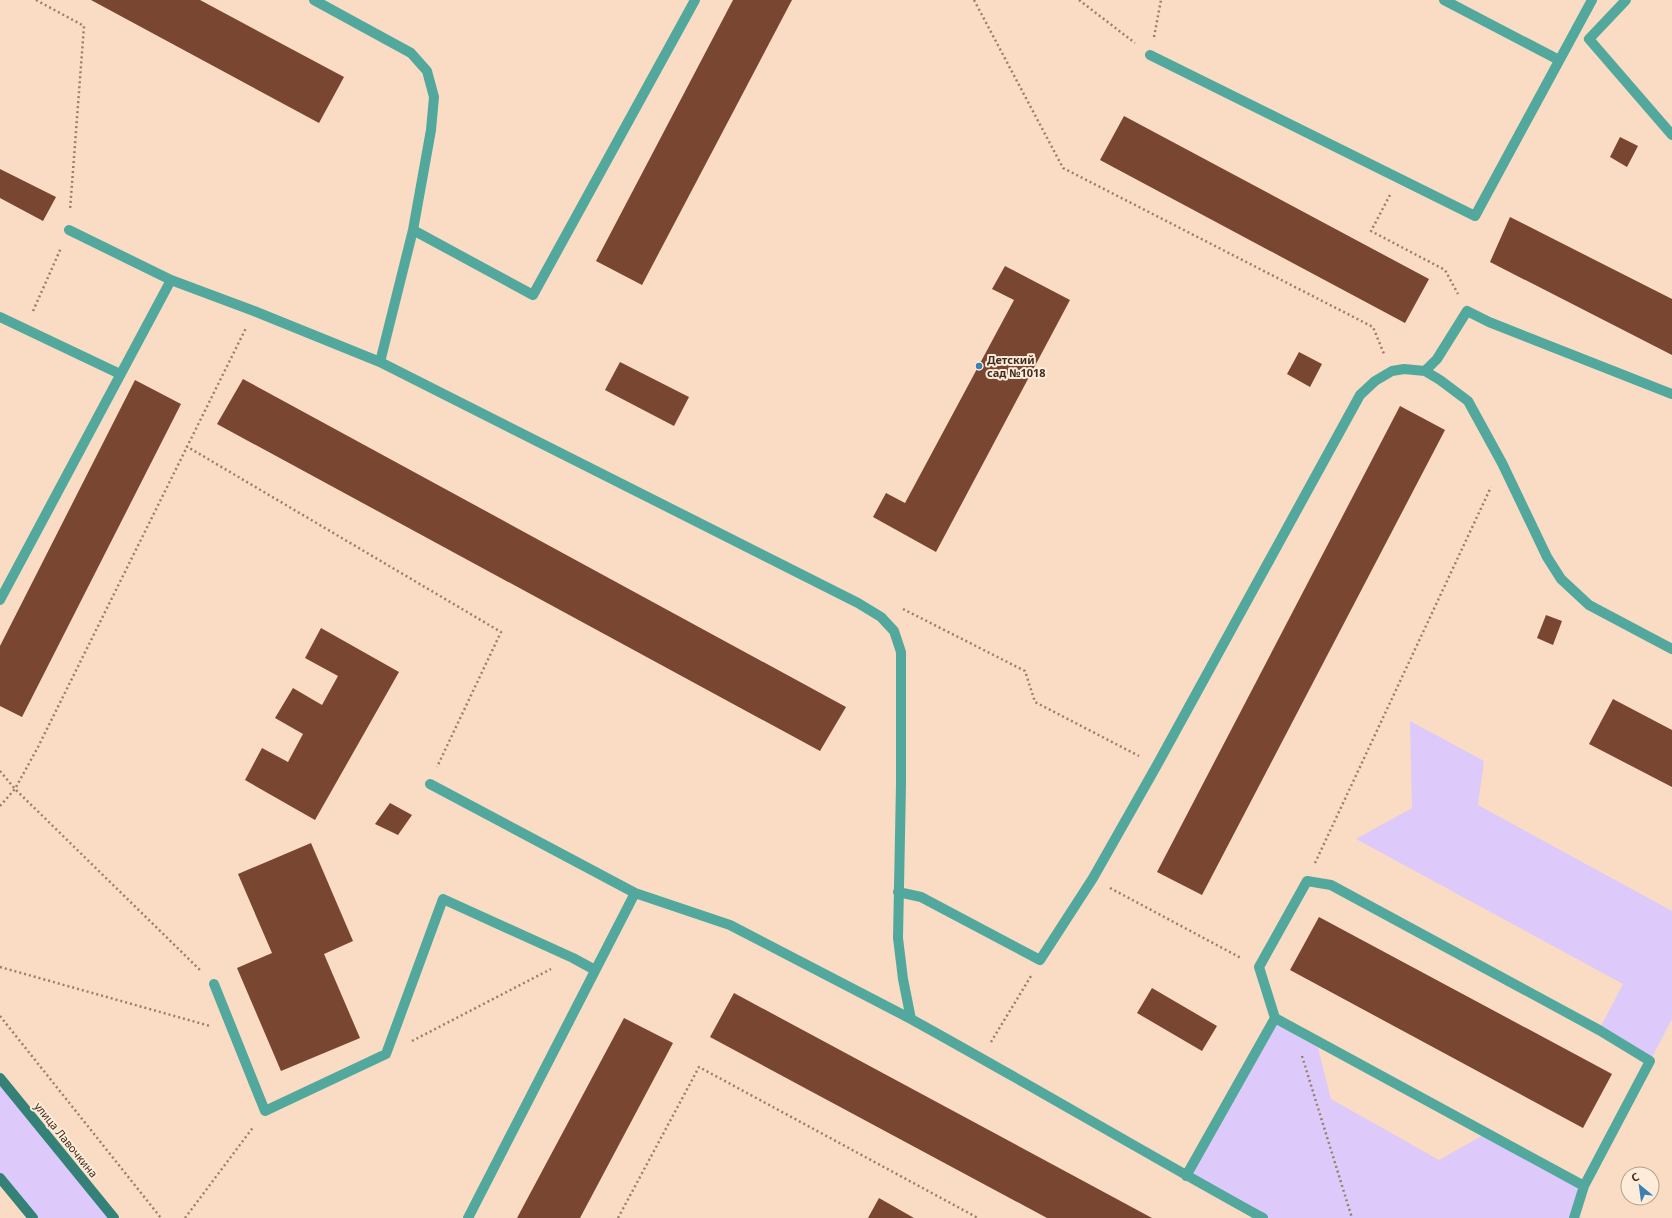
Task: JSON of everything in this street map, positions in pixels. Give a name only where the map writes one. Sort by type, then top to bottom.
[{"type":"main road","name":"улица Лавочкина","points":[[0,1078],[114,1218]]},
{"type":"main road","points":[[0,1178],[33,1218]]},
{"type":"lane","points":[[314,0],[411,53],[427,71],[434,97],[431,130],[413,230],[380,362]]},
{"type":"lane","points":[[413,230],[533,295],[696,0]]},
{"type":"lane","points":[[1444,0],[1559,60]]},
{"type":"lane","points":[[1150,55],[1475,216],[1592,0]]},
{"type":"lane","points":[[1626,0],[1589,39],[1672,136]]},
{"type":"lane","points":[[69,230],[171,280],[254,311],[380,362],[858,603],[881,617],[894,631],[901,652],[901,784],[898,938],[902,978],[911,1019]]},
{"type":"lane","points":[[0,600],[171,280]]},
{"type":"lane","points":[[1425,372],[1437,359],[1467,311],[1489,322],[1672,394]]},
{"type":"lane","points":[[0,317],[120,374]]},
{"type":"lane","points":[[898,892],[921,897],[1040,960],[1093,878],[1158,765],[1360,395],[1375,381],[1392,372],[1404,369],[1425,372],[1440,380],[1468,401],[1502,463],[1546,557],[1561,579],[1589,606],[1672,649]]},
{"type":"lane","points":[[430,784],[635,893],[730,925],[911,1019],[982,1058],[1186,1176],[1263,1218]]},
{"type":"lane","points":[[1186,1176],[1275,1018],[1260,967],[1307,881],[1331,885],[1592,1027],[1650,1061],[1584,1186],[1574,1218]]},
{"type":"lane","points":[[468,1218],[635,893]]},
{"type":"lane","points":[[214,984],[265,1111],[386,1054],[443,899],[573,958],[595,970]]},
{"type":"lane","points":[[1275,1018],[1584,1186]]},
{"type":"path","points":[[25,329],[69,230],[84,26],[36,0]]},
{"type":"path","points":[[974,0],[1062,168],[1373,327],[1392,372]]},
{"type":"path","points":[[1078,0],[1150,55],[1161,0]]},
{"type":"path","points":[[1399,179],[1371,231],[1445,270],[1467,311]]},
{"type":"path","points":[[0,806],[15,789],[41,740],[254,311]]},
{"type":"path","points":[[186,446],[501,632],[430,784]]},
{"type":"path","points":[[1307,881],[1502,463]]},
{"type":"path","points":[[0,771],[15,789],[214,984]]},
{"type":"path","points":[[1093,878],[1260,967]]},
{"type":"path","points":[[386,1054],[573,958]]},
{"type":"path","points":[[982,1058],[1040,960]]},
{"type":"path","points":[[0,967],[234,1032]]},
{"type":"path","points":[[0,1016],[161,1218]]},
{"type":"path","points":[[1294,1028],[1352,1218]]},
{"type":"path","points":[[618,1218],[699,1067],[978,1218]]},
{"type":"path","points":[[185,1218],[265,1111]]},
{"type":"shaded area","points":[[1410,721],[1484,761],[1478,805],[1672,911],[1672,1019],[1650,1061],[1599,1030],[1623,984],[1356,839],[1412,808]]},
{"type":"shaded area","points":[[1275,1018],[1316,1040],[1331,1099],[1439,1160],[1487,1133],[1584,1186],[1574,1218],[1263,1218],[1186,1176]]},
{"type":"shaded area","points":[[0,1078],[114,1218],[33,1218],[0,1178]]},
{"type":"building","points":[[91,0],[200,0],[344,77],[319,123]]},
{"type":"building","points":[[733,0],[792,0],[642,285],[596,261]]},
{"type":"building","points":[[1124,116],[1429,279],[1405,323],[1100,160]]},
{"type":"building","points":[[1620,137],[1638,146],[1627,167],[1610,157]]},
{"type":"building","points":[[0,169],[56,197],[43,221],[0,198]]},
{"type":"building","points":[[1510,217],[1672,299],[1672,355],[1490,262]]},
{"type":"building","points":[[1005,266],[1070,300],[936,552],[873,517],[886,493],[905,503],[1014,300],[992,289]]},
{"type":"building","points":[[1299,352],[1322,364],[1310,387],[1287,374]]},
{"type":"building","points":[[620,362],[689,397],[674,426],[605,390]]},
{"type":"building","points":[[243,379],[846,707],[820,751],[217,424]]},
{"type":"building","points":[[135,380],[181,404],[22,717],[0,706],[0,646]]},
{"type":"building","points":[[1400,406],[1445,430],[1202,895],[1157,872]]},
{"type":"building","points":[[1546,615],[1562,621],[1553,645],[1537,638]]},
{"type":"building","points":[[321,628],[399,672],[315,820],[245,780],[262,748],[288,762],[303,734],[275,718],[293,688],[322,705],[338,676],[305,658]]},
{"type":"building","points":[[1613,699],[1672,730],[1672,787],[1589,744]]},
{"type":"building","points":[[390,803],[412,815],[398,835],[375,824]]},
{"type":"building","points":[[311,843],[353,941],[324,954],[360,1038],[281,1071],[237,968],[272,953],[238,874]]},
{"type":"building","points":[[1319,917],[1612,1074],[1583,1128],[1290,970]]},
{"type":"building","points":[[1152,988],[1217,1026],[1202,1051],[1137,1013]]},
{"type":"building","points":[[734,993],[1152,1218],[1047,1218],[710,1037]]},
{"type":"building","points":[[624,1018],[673,1043],[580,1218],[517,1218]]},
{"type":"building","points":[[879,1198],[914,1218],[868,1218]]},
{"type":"place","name":"Детский сад №1018","points":[[979,366]]}]
